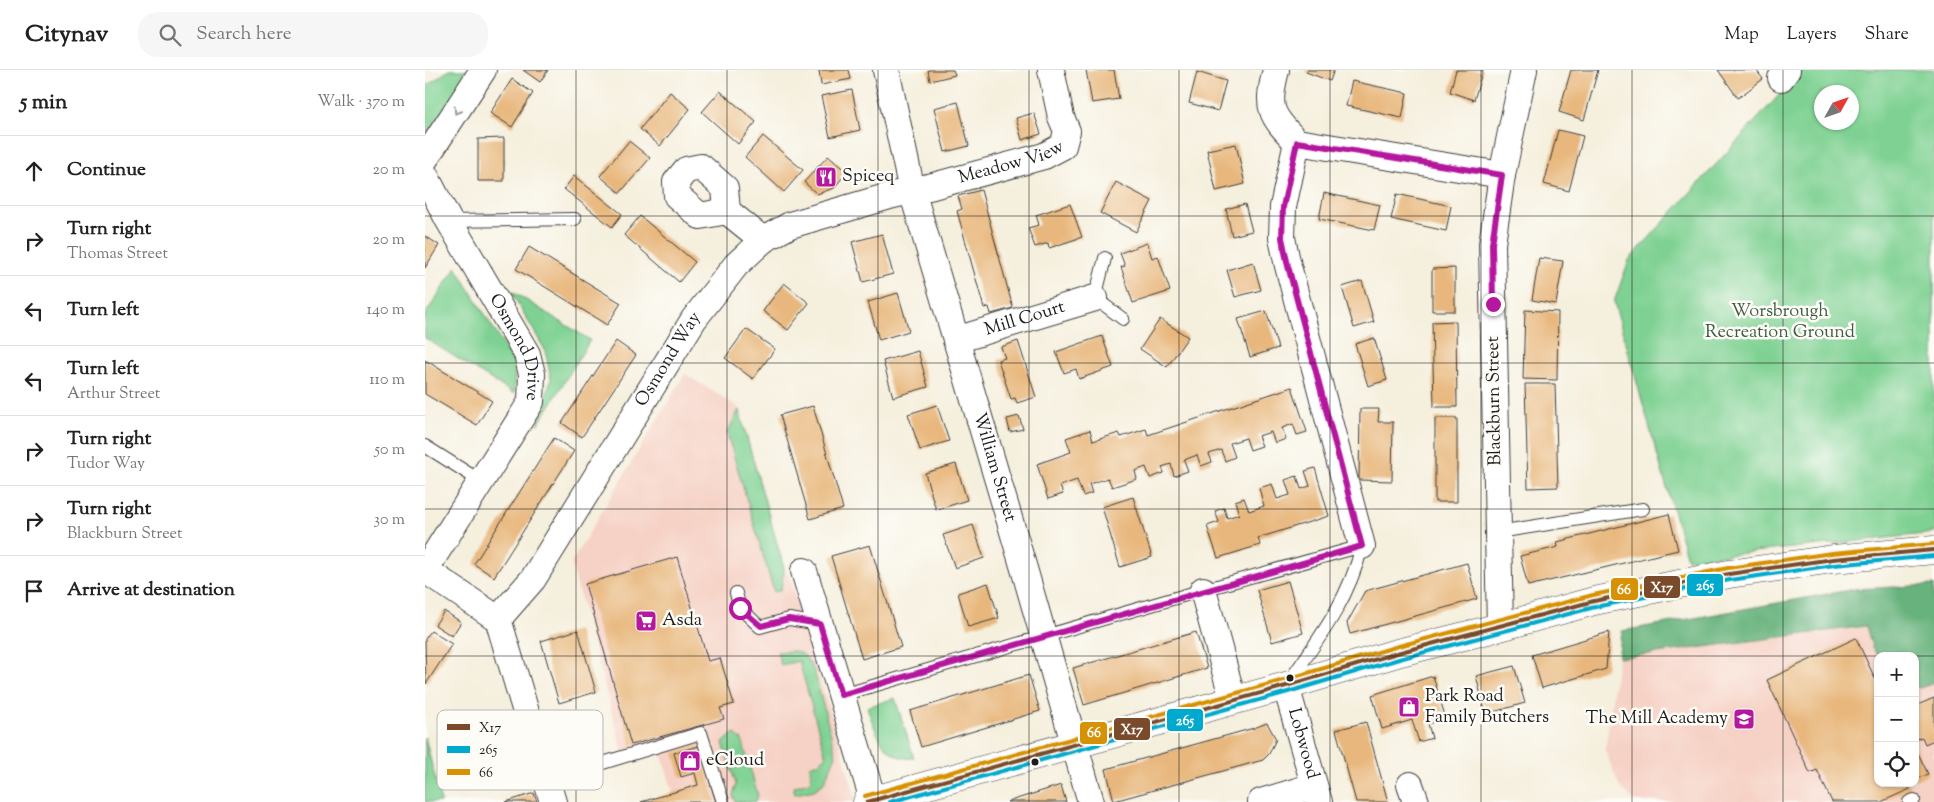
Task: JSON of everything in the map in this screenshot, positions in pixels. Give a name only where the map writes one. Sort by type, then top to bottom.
[{"type":"highway","points":[[870,801],[905,797],[1073,745],[1397,653],[1594,601],[1729,574],[1833,559],[1934,550]]},
{"type":"street","points":[[425,160],[483,70]]},
{"type":"street","name":"William Street","points":[[886,70],[912,191],[1091,802]]},
{"type":"street","name":"Meadow View","points":[[912,191],[1044,156],[1063,146],[1067,131],[1061,117],[1051,70]]},
{"type":"street","points":[[1276,70],[1269,95],[1274,115],[1297,142],[1502,175]]},
{"type":"street","name":"Blackburn Street","points":[[1500,627],[1492,244],[1502,175],[1524,70]]},
{"type":"street","points":[[1297,142],[1283,207],[1282,238],[1362,546]]},
{"type":"street","name":"Osmond Drive","points":[[425,175],[449,221],[527,354],[532,374],[531,402],[425,570],[498,619]]},
{"type":"street","name":"Osmond Way","points":[[498,619],[533,579],[694,319],[736,265],[763,240],[789,225],[912,191]]},
{"type":"street","points":[[727,211],[763,240]]},
{"type":"street","name":"Mill Court","points":[[956,340],[1095,298]]},
{"type":"street","points":[[804,571],[870,801]]},
{"type":"street","points":[[1203,590],[1233,700]]},
{"type":"street","points":[[498,619],[526,710]]},
{"type":"street","name":"Lobwood","points":[[1286,686],[1316,794]]},
{"type":"street","points":[[1261,802],[1316,794]]},
{"type":"lane","points":[[449,221],[575,219]]},
{"type":"lane","points":[[1105,258],[1095,298],[1123,319]]},
{"type":"lane","points":[[425,446],[482,482]]},
{"type":"lane","points":[[1498,532],[1643,509]]},
{"type":"lane","points":[[841,695],[1362,546],[1356,571],[1345,598],[1314,647],[1286,686]]},
{"type":"lane","points":[[736,593],[740,608],[761,626],[789,619],[820,624]]},
{"type":"lane","points":[[603,771],[701,733],[723,802]]},
{"type":"shaded area","points":[[685,374],[738,407],[784,568],[791,580],[857,802],[676,802],[658,743],[623,753],[571,563]]},
{"type":"shaded area","name":"The Mill Academy","points":[[1867,626],[1872,647],[1875,652],[1874,787],[1919,787],[1919,688],[1934,683],[1934,802],[1636,802],[1619,786],[1605,750],[1618,658]]},
{"type":"green space","points":[[449,70],[473,70],[428,133],[425,127],[425,87]]},
{"type":"green space","name":"Worsbrough Recreation Ground","points":[[1802,70],[1934,70],[1934,533],[1687,559],[1614,302],[1629,260]]},
{"type":"green space","points":[[456,267],[515,364],[514,394],[425,338],[425,315]]},
{"type":"green space","points":[[510,290],[590,340],[538,425],[551,379],[545,350]]},
{"type":"green space","points":[[739,410],[784,568],[781,589],[774,592],[727,433]]},
{"type":"green space","points":[[1934,585],[1934,683],[1919,688],[1919,652],[1875,652],[1866,626],[1618,658],[1622,631],[1855,589]]},
{"type":"green space","points":[[794,651],[804,655],[814,670],[836,755],[824,783],[814,790],[795,794],[793,787],[811,781],[810,766],[826,757],[799,661],[781,665],[777,652]]},
{"type":"green space","points":[[895,698],[914,758],[904,758],[895,755],[888,749],[877,734],[867,707]]},
{"type":"green space","points":[[734,733],[742,740],[758,796],[755,802],[736,802],[733,796],[736,784],[723,743]]},
{"type":"green space","points":[[425,737],[441,802],[425,802]]},
{"type":"building","points":[[523,70],[548,70],[540,82]]},
{"type":"building","points":[[819,70],[849,70],[851,79],[821,85]]},
{"type":"building","points":[[928,70],[953,70],[955,75],[930,81]]},
{"type":"building","points":[[1086,70],[1114,70],[1119,99],[1092,103]]},
{"type":"building","points":[[1307,70],[1334,70],[1330,81],[1306,72]]},
{"type":"building","points":[[1456,70],[1483,70],[1474,100],[1450,92]]},
{"type":"building","points":[[1571,70],[1598,70],[1584,120],[1559,112]]},
{"type":"building","points":[[1718,70],[1756,70],[1763,79],[1738,98]]},
{"type":"building","points":[[1197,72],[1226,81],[1218,111],[1189,103]]},
{"type":"building","points":[[512,79],[533,93],[512,127],[490,113]]},
{"type":"building","points":[[1352,81],[1407,93],[1402,118],[1346,106]]},
{"type":"building","points":[[852,90],[860,130],[830,137],[821,96]]},
{"type":"building","points":[[720,91],[756,122],[738,144],[702,112]]},
{"type":"building","points":[[670,92],[690,109],[660,146],[640,129]]},
{"type":"building","points":[[958,102],[969,146],[945,152],[934,108]]},
{"type":"building","points":[[1034,113],[1041,134],[1022,140],[1016,118]]},
{"type":"building","points":[[1558,130],[1583,136],[1569,191],[1544,184]]},
{"type":"building","points":[[763,136],[803,170],[784,192],[745,157]]},
{"type":"building","points":[[504,138],[504,181],[478,181],[478,139]]},
{"type":"building","points":[[629,141],[650,158],[620,193],[600,176]]},
{"type":"building","points":[[1236,144],[1245,184],[1216,191],[1207,150]]},
{"type":"building","name":"Spiceq","points":[[828,156],[847,172],[834,188],[817,194],[804,182]]},
{"type":"building","points":[[574,176],[622,214],[612,227],[564,189]]},
{"type":"building","points":[[1116,182],[1152,201],[1136,232],[1100,213]]},
{"type":"building","points":[[981,190],[1013,308],[991,314],[989,307],[984,308],[957,211],[962,209],[958,196]]},
{"type":"building","points":[[1324,193],[1380,205],[1374,230],[1319,219]]},
{"type":"building","points":[[1397,194],[1451,206],[1446,231],[1391,219]]},
{"type":"building","points":[[1070,204],[1082,237],[1049,248],[1048,243],[1035,247],[1028,228],[1039,225],[1036,215]]},
{"type":"building","points":[[1245,204],[1252,231],[1232,236],[1226,209]]},
{"type":"building","points":[[640,216],[695,262],[679,282],[624,235]]},
{"type":"building","points":[[882,234],[893,274],[863,282],[852,242]]},
{"type":"building","points":[[425,236],[439,245],[425,268]]},
{"type":"building","points":[[1147,243],[1152,258],[1158,256],[1170,291],[1133,303],[1121,267],[1125,266],[1120,253]]},
{"type":"building","points":[[529,247],[621,303],[607,325],[516,269]]},
{"type":"building","points":[[1539,258],[1563,261],[1556,304],[1532,300]]},
{"type":"building","points":[[1253,262],[1261,290],[1235,297],[1227,270]]},
{"type":"building","points":[[1455,268],[1455,311],[1432,311],[1432,269]]},
{"type":"building","points":[[1362,281],[1374,322],[1354,328],[1342,287]]},
{"type":"building","points":[[784,283],[809,303],[788,330],[763,311]]},
{"type":"building","points":[[898,293],[909,331],[879,340],[868,302]]},
{"type":"building","points":[[1525,310],[1558,312],[1557,380],[1523,379]]},
{"type":"building","points":[[1266,311],[1278,348],[1250,357],[1238,319]]},
{"type":"building","points":[[1160,319],[1188,337],[1167,367],[1140,349]]},
{"type":"building","points":[[1456,321],[1457,407],[1434,407],[1432,322]]},
{"type":"building","points":[[746,329],[775,349],[753,379],[725,358]]},
{"type":"building","points":[[1102,336],[1113,367],[1079,379],[1076,369],[1064,373],[1056,352]]},
{"type":"building","points":[[1374,338],[1387,380],[1368,386],[1355,344]]},
{"type":"building","points":[[616,341],[636,355],[582,437],[562,423]]},
{"type":"building","points":[[1018,341],[1036,397],[1017,403],[1015,398],[1011,399],[998,360],[1005,358],[1001,347]]},
{"type":"building","points":[[918,351],[928,387],[893,397],[883,361]]},
{"type":"building","points":[[425,360],[492,401],[477,425],[425,394]]},
{"type":"building","points":[[1525,384],[1555,384],[1558,487],[1528,488]]},
{"type":"building","points":[[1292,387],[1307,432],[1297,435],[1293,424],[1282,428],[1286,439],[1275,443],[1271,432],[1258,436],[1262,446],[1250,450],[1246,438],[1230,443],[1235,457],[1225,461],[1221,450],[1209,454],[1212,462],[1201,466],[1197,455],[1184,460],[1188,471],[1174,476],[1171,464],[1162,467],[1164,473],[1150,478],[1146,467],[1135,471],[1137,479],[1112,487],[1108,478],[1089,484],[1092,493],[1083,496],[1077,480],[1060,486],[1063,494],[1048,499],[1037,464],[1071,452],[1066,438],[1090,430],[1093,441],[1119,433],[1121,437],[1146,429],[1148,435]]},
{"type":"building","points":[[937,405],[949,441],[920,450],[908,414]]},
{"type":"building","points":[[813,406],[843,509],[810,519],[780,415]]},
{"type":"building","points":[[1360,409],[1379,409],[1378,422],[1393,422],[1392,481],[1359,480]]},
{"type":"building","points":[[1019,416],[1023,429],[1010,432],[1007,419]]},
{"type":"building","points":[[1435,418],[1457,418],[1457,502],[1435,502]]},
{"type":"building","points":[[554,438],[574,451],[494,577],[474,564]]},
{"type":"building","points":[[956,464],[967,500],[936,510],[925,473]]},
{"type":"building","points":[[1315,468],[1329,516],[1258,538],[1260,545],[1218,558],[1207,526],[1219,522],[1215,511],[1224,508],[1227,518],[1239,514],[1235,501],[1244,498],[1249,511],[1264,506],[1259,488],[1272,484],[1277,499],[1290,495],[1285,480],[1297,476],[1301,489],[1310,486],[1305,471]]},
{"type":"building","points":[[1133,497],[1152,557],[1120,567],[1102,507]]},
{"type":"building","points":[[1669,514],[1678,550],[1528,586],[1520,556],[1558,547],[1557,542]]},
{"type":"building","points":[[973,525],[984,558],[955,568],[943,535]]},
{"type":"building","points":[[870,545],[901,647],[862,659],[831,556]]},
{"type":"building","name":"Asda","points":[[677,557],[708,661],[720,658],[734,704],[720,708],[724,719],[631,745],[585,584]]},
{"type":"building","points":[[1467,563],[1477,599],[1350,634],[1347,623],[1365,591]]},
{"type":"building","points":[[1288,581],[1303,633],[1272,642],[1257,590]]},
{"type":"building","points":[[988,583],[999,618],[968,627],[958,593]]},
{"type":"building","points":[[444,611],[461,622],[452,636],[435,625]]},
{"type":"building","points":[[578,630],[596,692],[559,703],[541,641]]},
{"type":"building","points":[[431,631],[452,644],[426,684],[425,639]]},
{"type":"building","points":[[1196,632],[1207,668],[1084,705],[1073,668]]},
{"type":"building","points":[[1609,632],[1606,669],[1542,688],[1532,655]]},
{"type":"building","points":[[1856,638],[1874,676],[1874,787],[1909,787],[1910,789],[1881,802],[1832,802],[1817,770],[1810,773],[1767,680]]},
{"type":"building","points":[[1514,666],[1525,703],[1486,714],[1476,676]]},
{"type":"building","points":[[1029,675],[1040,711],[921,747],[910,711]]},
{"type":"building","name":"Park Road Family Butchers","points":[[1433,676],[1446,719],[1428,724],[1432,738],[1419,742],[1412,720],[1382,729],[1372,695]]},
{"type":"building","points":[[1934,698],[1934,740],[1925,744],[1922,737],[1919,738],[1919,704]]},
{"type":"building","points":[[1366,722],[1388,802],[1356,802],[1336,730]]},
{"type":"building","points":[[1267,723],[1276,739],[1269,754],[1263,760],[1114,801],[1106,769]]},
{"type":"building","points":[[699,746],[716,802],[641,802],[698,785],[695,773],[681,777],[674,753]]},
{"type":"building","points":[[1919,755],[1928,774],[1919,778]]},
{"type":"building","points":[[1061,785],[1066,802],[1007,802]]},
{"type":"building","points":[[534,793],[537,802],[506,802]]},
{"type":"transit line","name":"66","points":[[865,796],[1284,680],[1395,647],[1593,595],[1728,568],[1832,553],[1933,544]]},
{"type":"transit line","name":"X17","points":[[867,802],[1286,686],[1397,653],[1594,601],[1729,574],[1833,559],[1934,550]]},
{"type":"transit line","name":"265","points":[[890,802],[1288,692],[1399,659],[1595,607],[1730,580],[1834,565],[1934,556]]},
{"type":"place","name":"Spiceq","points":[[826,177]]},
{"type":"place","name":"Asda","points":[[646,621]]},
{"type":"place","name":"Park Road Family Butchers","points":[[1409,707]]},
{"type":"place","name":"The Mill Academy","points":[[1744,719]]},
{"type":"place","name":"eCloud","points":[[690,761]]},
{"type":"route","points":[[740,608],[761,626],[789,619],[820,624],[841,695],[1362,546],[1282,238],[1283,207],[1297,142],[1502,175],[1492,244],[1493,304]]}]
